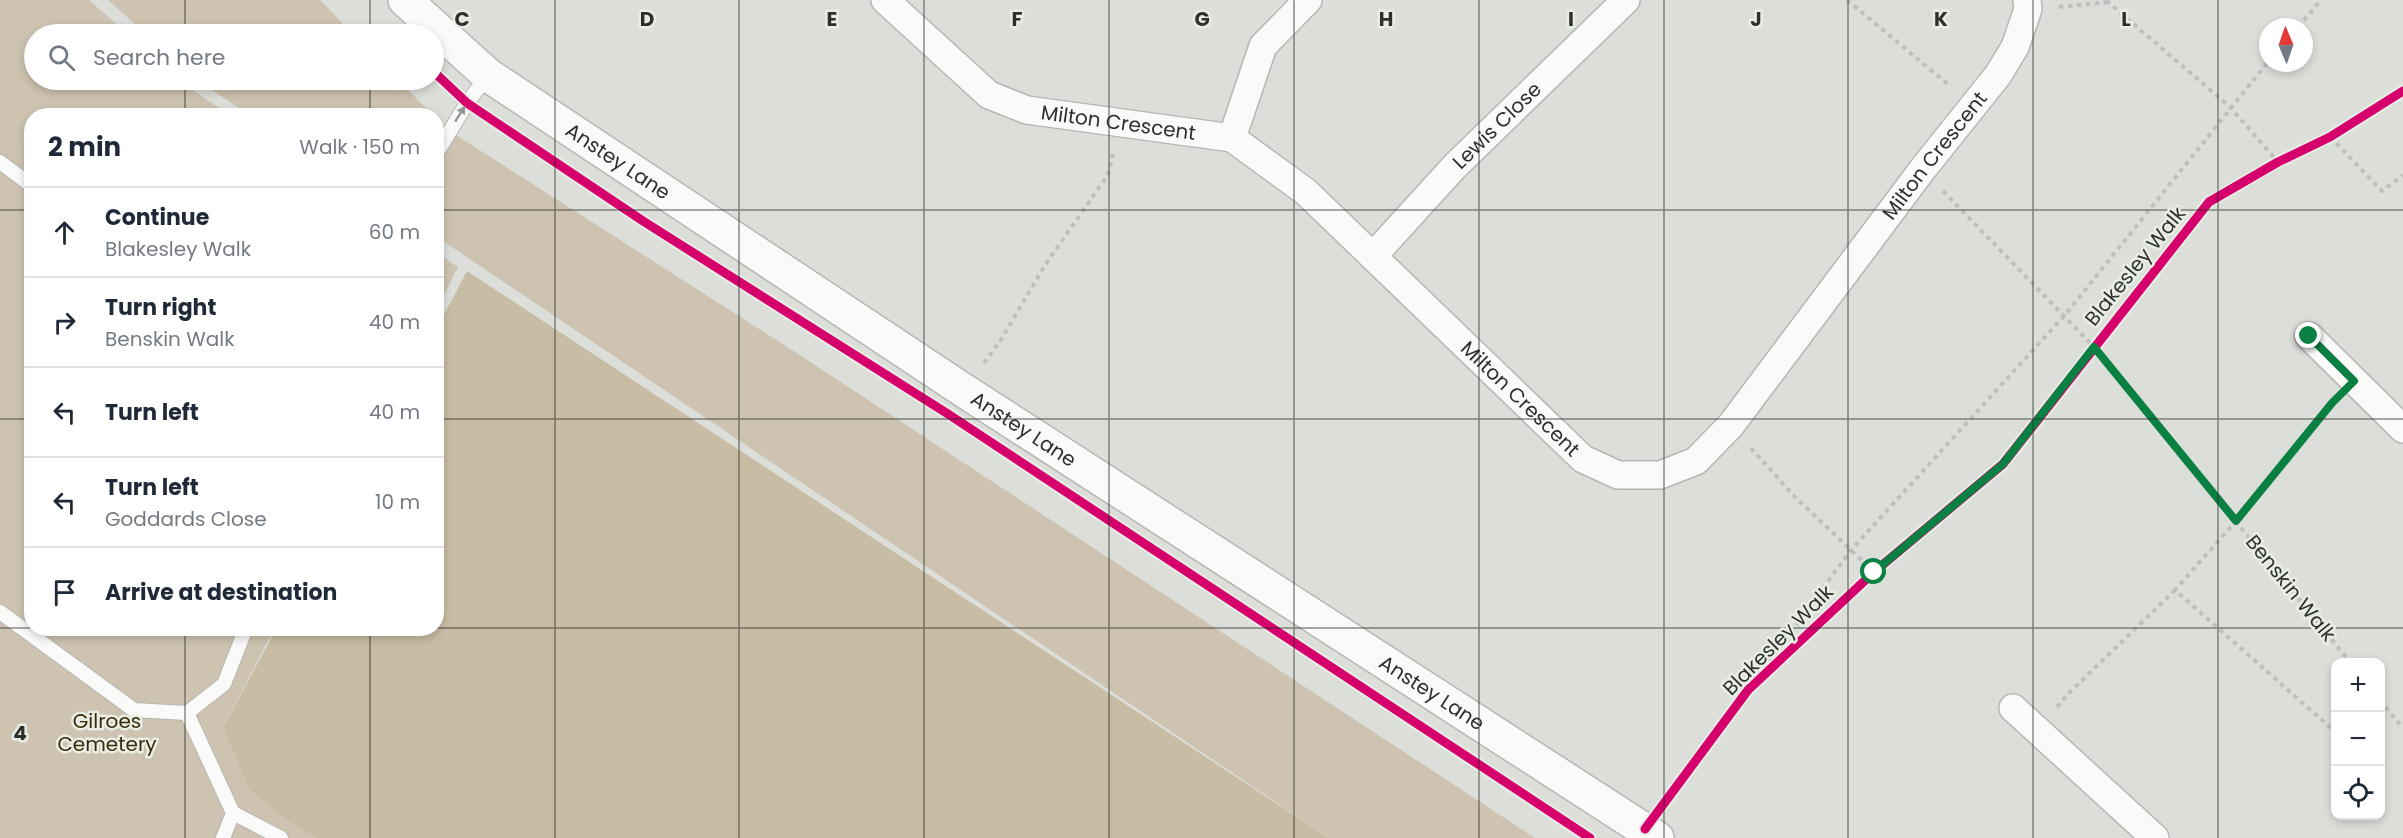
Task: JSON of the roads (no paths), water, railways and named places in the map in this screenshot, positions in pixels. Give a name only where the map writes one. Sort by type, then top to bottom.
[{"type":"main road","name":"Anstey Lane","points":[[405,0],[432,24]]},
{"type":"main road","name":"Anstey Lane","points":[[444,35],[488,75],[963,390],[1657,838]]},
{"type":"street","name":"Milton Crescent","points":[[885,0],[989,95],[1028,110],[1232,138],[1306,192],[1583,459],[1618,475],[1659,475],[1696,462],[1731,425],[1922,170],[1975,105],[2015,47],[2028,5]]},
{"type":"street","points":[[1232,138],[1263,46],[1308,0]]},
{"type":"street","name":"Lewis Close","points":[[1373,256],[1455,166],[1626,0]]},
{"type":"street","points":[[2309,336],[2403,429]]},
{"type":"street","points":[[2013,708],[2156,838]]},
{"type":"lane","points":[[444,141],[467,103],[488,75]]},
{"type":"lane","points":[[0,162],[24,180]]},
{"type":"lane","points":[[0,612],[24,630]]},
{"type":"lane","points":[[33,636],[134,710],[187,712],[224,684],[243,636]]},
{"type":"lane","points":[[187,712],[233,813],[281,838]]},
{"type":"lane","points":[[223,838],[233,813]]},
{"type":"park label","name":"Gilroes Cemetery","points":[[107,732]]}]
